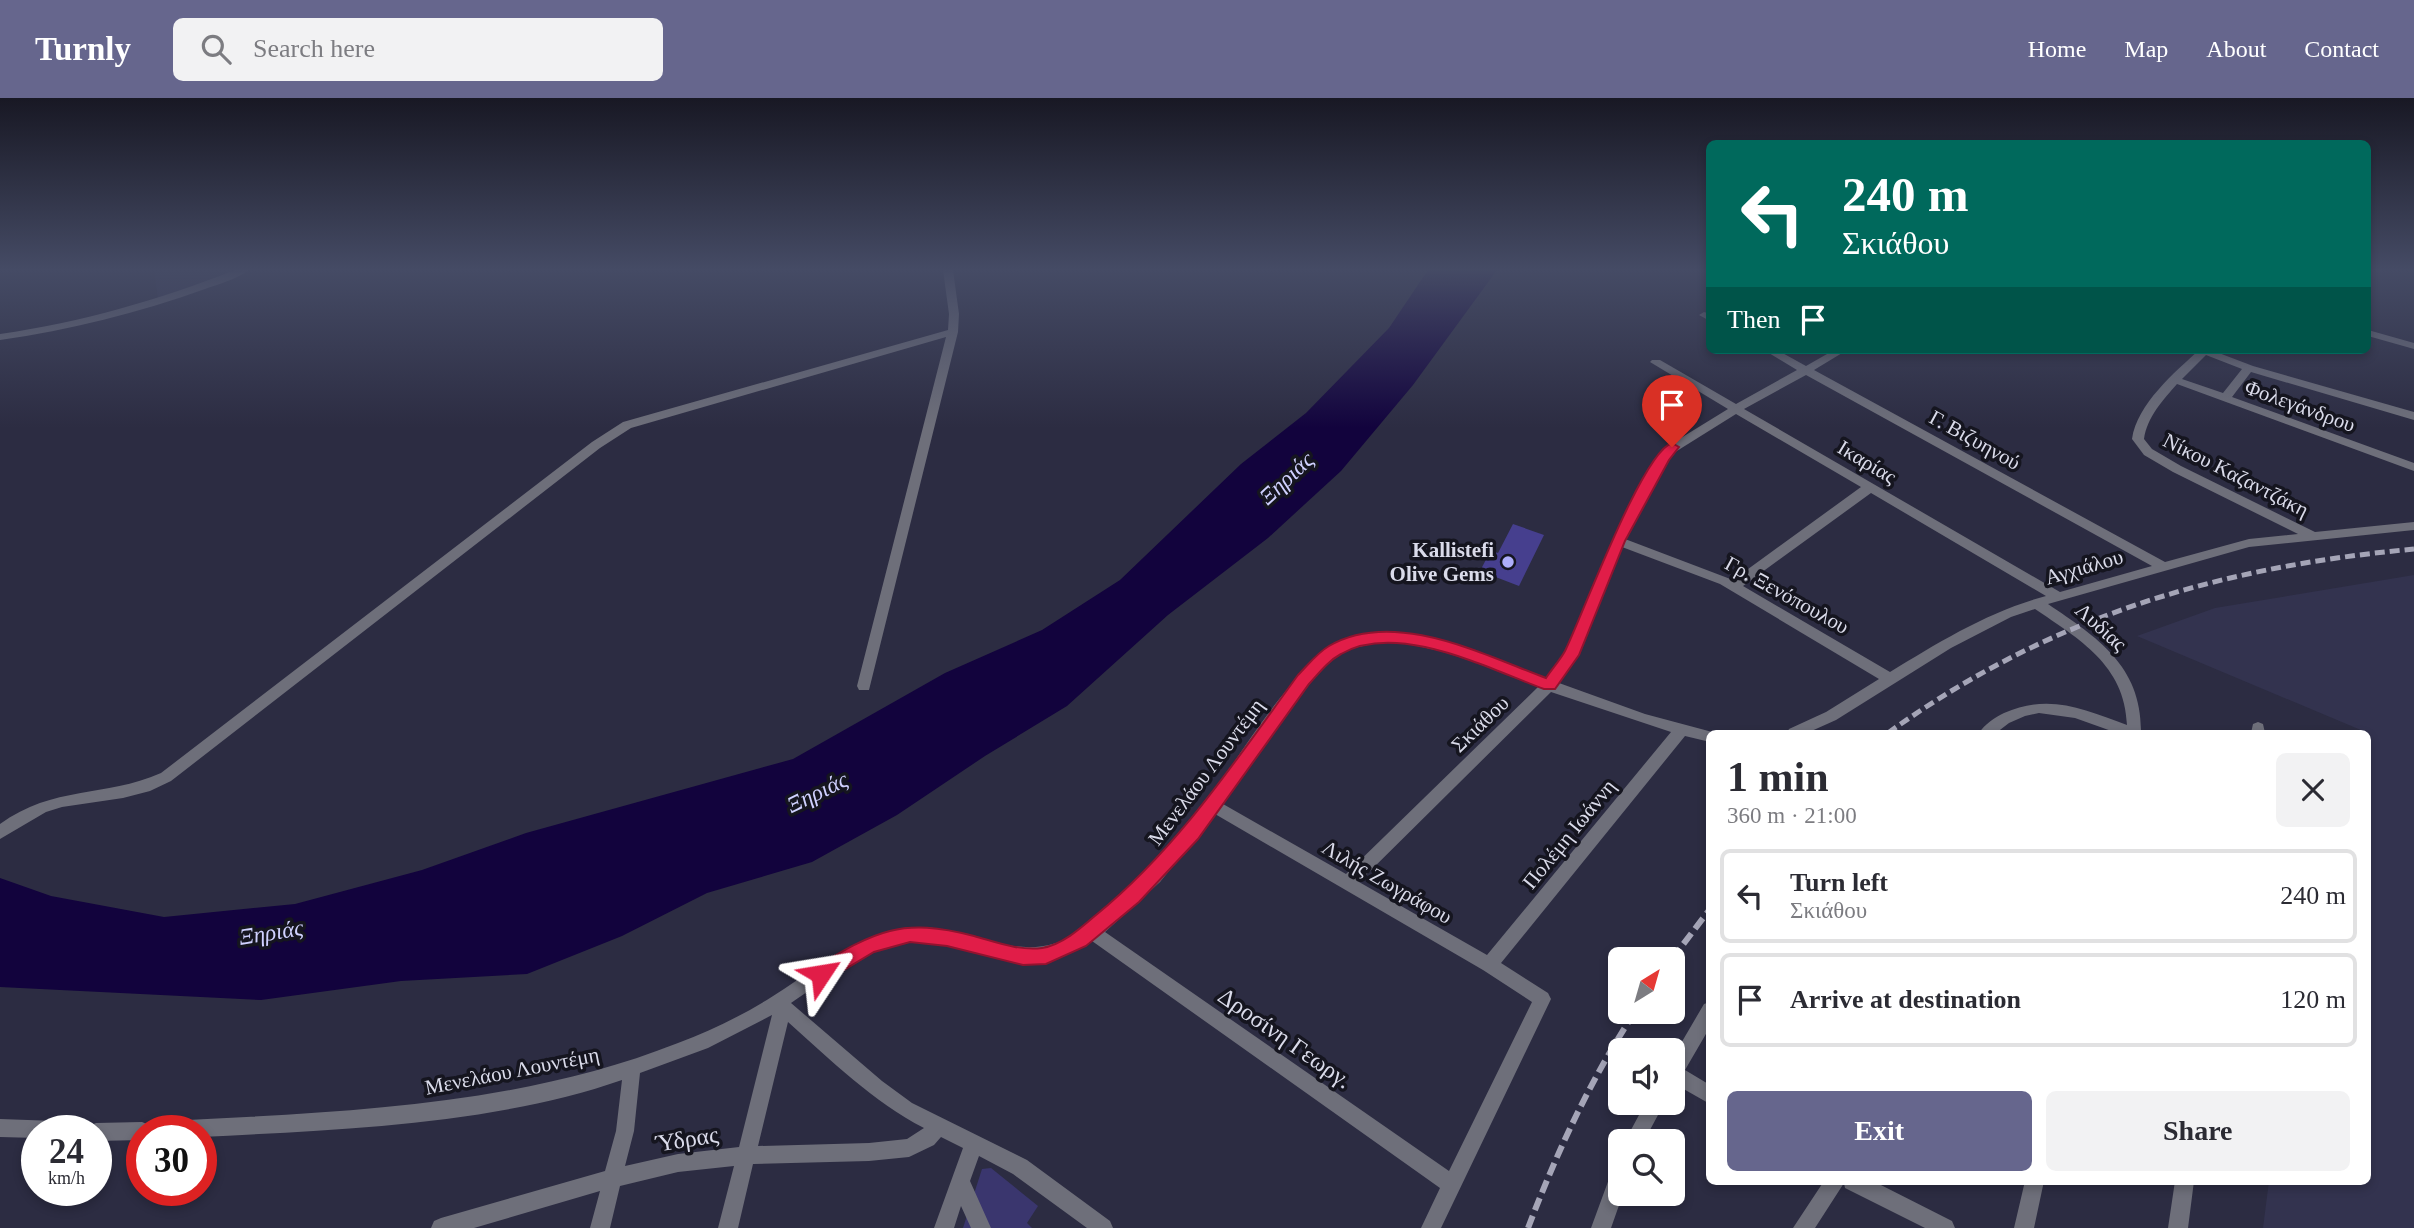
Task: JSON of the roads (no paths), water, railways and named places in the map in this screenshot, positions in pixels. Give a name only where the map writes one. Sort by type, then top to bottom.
[{"type":"street","points":[[0,337],[82,323]]},
{"type":"street","points":[[864,686],[954,323]]},
{"type":"street","points":[[0,833],[26,813],[46,804],[72,798],[134,791],[166,777],[364,622],[596,445],[627,425],[953,332]]},
{"type":"street","points":[[2371,334],[2414,346]]},
{"type":"street","name":"Γ. Βιζυηνού","points":[[1776,354],[2162,566]]},
{"type":"street","name":"Σκιάθου","points":[[1347,883],[1550,685],[1571,655],[1618,541],[1667,452],[1737,408],[1834,354]]},
{"type":"street","name":"Νίκου Καζαντζάκη","points":[[2202,354],[2173,379],[2139,428],[2138,439],[2145,449],[2177,469],[2311,535]]},
{"type":"street","points":[[2213,354],[2249,368],[2414,416]]},
{"type":"street","name":"Ικαρίας","points":[[1656,362],[2057,596]]},
{"type":"street","points":[[2224,399],[2249,368]]},
{"type":"street","name":"Φολεγάνδρου","points":[[2173,379],[2414,467]]},
{"type":"street","points":[[1734,586],[1870,487]]},
{"type":"street","name":"Αγχιάλου","points":[[1802,730],[1891,680],[1946,644],[2006,614],[2057,596],[2249,543],[2414,526]]},
{"type":"street","name":"Γρ. Ξενόπουλου","points":[[1618,541],[1734,586],[1891,680]]},
{"type":"street","name":"Λυδίας","points":[[2036,603],[2087,639],[2122,677],[2130,694],[2133,730]]},
{"type":"street","name":"Μενελάου Λουντέμη","points":[[217,1127],[335,1120],[454,1108],[543,1092],[632,1068],[718,1034],[783,1004],[854,952],[898,936],[924,934],[947,937],[1005,953],[1036,957],[1063,950],[1092,932],[1159,871],[1192,834],[1311,671],[1337,648],[1353,642],[1385,637],[1431,642],[1681,730]]},
{"type":"street","points":[[1990,730],[2017,712],[2044,706],[2072,712],[2124,730]]},
{"type":"street","points":[[1681,730],[1706,735]]},
{"type":"street","name":"Πολέμη Ιωάννη","points":[[1489,965],[1681,730]]},
{"type":"street","name":"Λιλής Ζωγράφου","points":[[1212,805],[1540,996],[1542,1003],[1451,1184]]},
{"type":"street","name":"Δροσίνη Γεωργ.","points":[[1092,932],[1451,1184]]},
{"type":"street","points":[[728,1228],[783,1004],[876,1087],[906,1109],[1020,1167],[1103,1228]]},
{"type":"street","points":[[1685,1053],[1706,1017]]},
{"type":"street","points":[[600,1228],[629,1110],[632,1068]]},
{"type":"street","points":[[1685,1080],[1706,1093]]},
{"type":"street","name":"Ύδρας","points":[[442,1228],[613,1178],[678,1163],[748,1155],[898,1150],[919,1145],[939,1125]]},
{"type":"street","points":[[0,1128],[21,1129]]},
{"type":"street","points":[[944,1228],[974,1142]]},
{"type":"street","points":[[960,1180],[981,1228]]},
{"type":"street","points":[[1431,1228],[1451,1184]]},
{"type":"street","points":[[1803,1228],[1832,1185]]},
{"type":"street","points":[[1860,1185],[1945,1228]]},
{"type":"street","points":[[2024,1228],[2034,1185]]},
{"type":"street","points":[[2178,1228],[2184,1185]]},
{"type":"street","points":[[1601,1228],[1609,1206]]},
{"type":"water","name":"Ξηριάς","points":[[1393,323],[1458,323],[1413,385],[1341,471],[1268,538],[1168,615],[1067,706],[985,756],[897,815],[812,862],[707,893],[622,936],[527,974],[401,981],[261,1000],[0,987],[0,878],[51,896],[164,917],[295,904],[422,870],[526,833],[793,759],[945,673],[1042,630],[1120,580],[1241,464],[1306,413]]},
{"type":"railway","points":[[1893,730],[1949,693],[2011,658],[2138,604],[2272,569],[2342,557],[2414,549]]},
{"type":"railway","points":[[1681,947],[1706,914]]},
{"type":"railway","points":[[1528,1228],[1576,1117],[1603,1064],[1628,1024]]},
{"type":"place","name":"Kallistefi Olive Gems","points":[[1508,562]]}]
